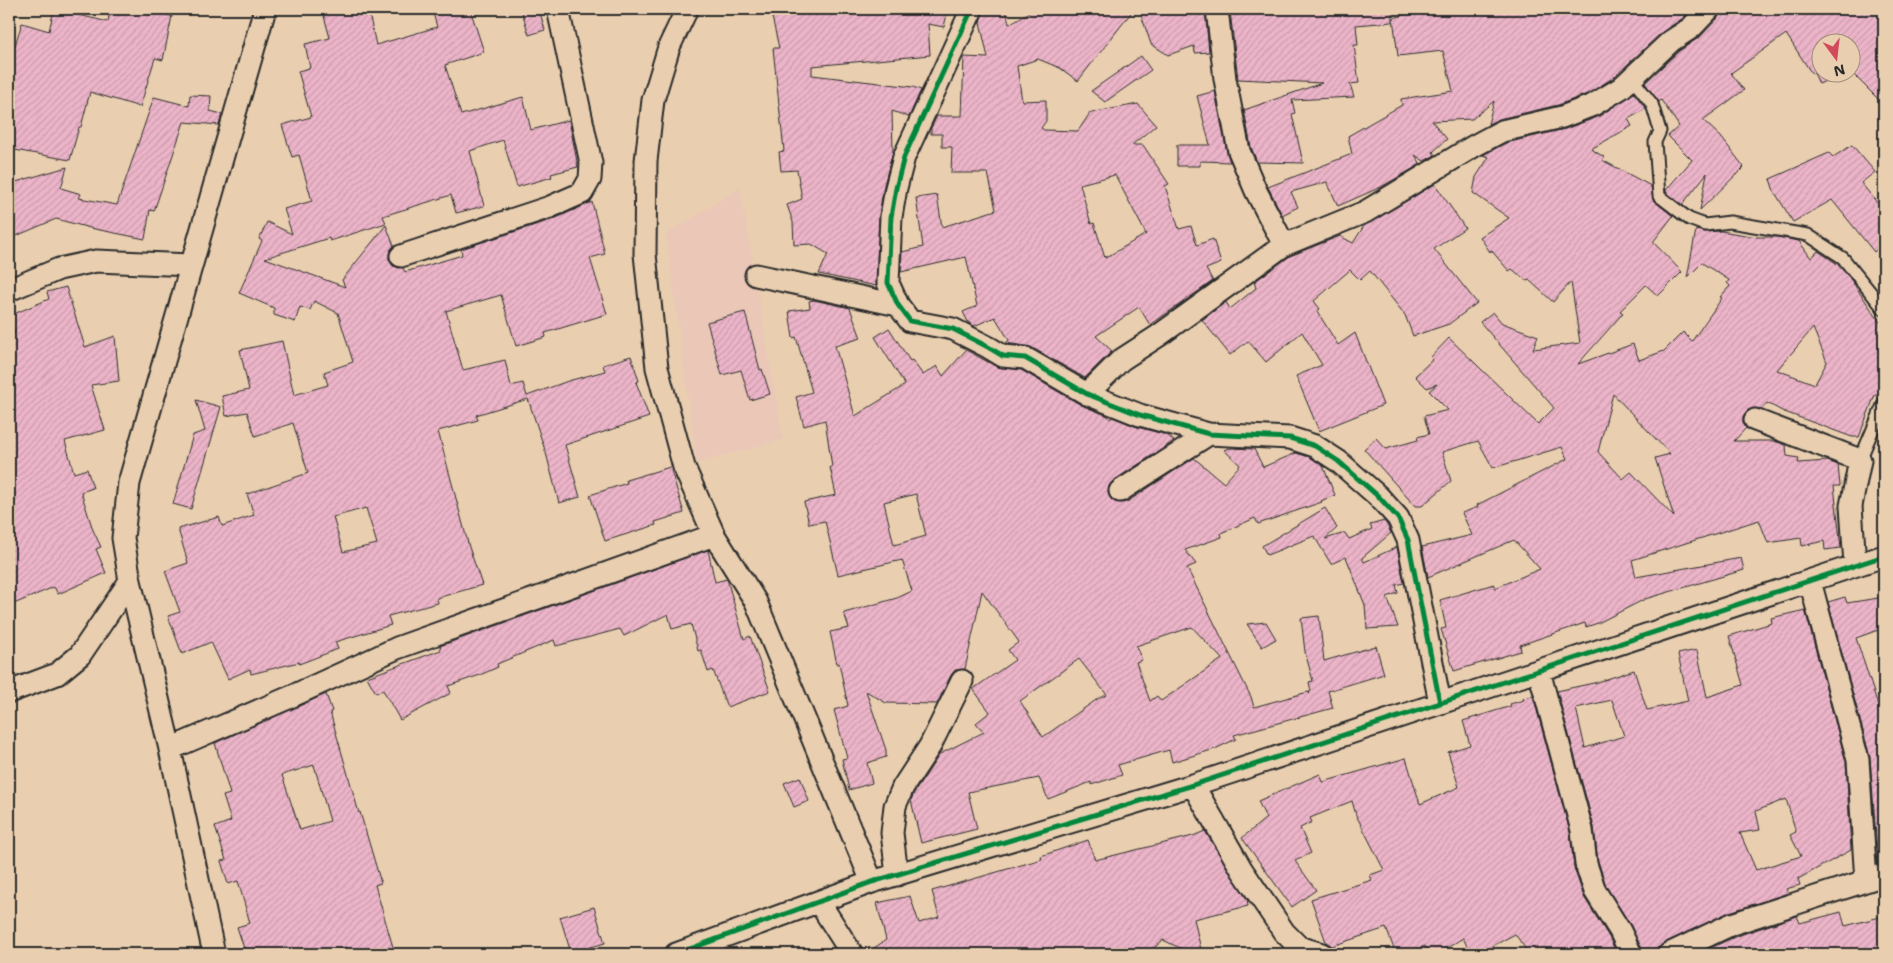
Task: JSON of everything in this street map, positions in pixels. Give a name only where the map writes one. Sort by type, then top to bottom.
[{"type":"street","points":[[214,954],[170,749],[130,581],[123,538],[129,483],[265,9]]},
{"type":"street","points":[[402,256],[550,207],[582,193],[590,179],[591,164],[558,9]]},
{"type":"street","points":[[687,9],[669,47],[653,100],[646,161],[646,254],[657,368],[684,467],[714,535],[756,602],[872,882]]},
{"type":"street","points":[[972,9],[904,157],[896,188],[891,217],[888,283],[898,305],[910,321],[953,329],[988,346],[1003,356],[1025,358],[1087,394],[1140,414],[1209,434],[1290,438],[1315,446],[1338,462],[1379,498],[1398,518],[1408,540],[1440,703]]},
{"type":"street","points":[[1217,9],[1225,79],[1239,151],[1256,191],[1284,246]]},
{"type":"street","points":[[1087,394],[1120,360],[1158,336],[1284,246],[1365,212],[1502,131],[1562,116],[1593,104],[1621,88],[1671,41],[1691,28],[1709,9]]},
{"type":"street","points":[[9,290],[59,269],[96,261],[191,265]]},
{"type":"street","points":[[756,275],[898,305]]},
{"type":"street","points":[[1755,420],[1860,460],[1851,506],[1855,565]]},
{"type":"street","points":[[1120,491],[1209,434]]},
{"type":"street","points":[[170,749],[397,648],[714,535]]},
{"type":"street","points":[[676,954],[872,882],[1193,785],[1884,556]]},
{"type":"street","points":[[9,692],[57,674],[80,656],[130,581]]},
{"type":"street","points":[[1669,954],[1732,924],[1875,878],[1858,760],[1810,581]]},
{"type":"street","points":[[1539,671],[1582,830],[1586,864],[1595,892],[1620,931],[1631,954]]},
{"type":"street","points":[[897,875],[892,833],[895,806],[903,787],[930,746],[962,681]]},
{"type":"street","points":[[1193,785],[1242,870],[1284,932],[1299,947],[1322,954]]},
{"type":"street","points":[[819,902],[852,954]]},
{"type":"lane","points":[[1632,78],[1652,104],[1660,131],[1656,142],[1660,196],[1689,219],[1705,225],[1730,222],[1808,235],[1843,258],[1884,309]]},
{"type":"lane","points":[[1860,460],[1884,402]]},
{"type":"shaded area","points":[[740,188],[783,439],[697,464],[666,234]]},
{"type":"building","points":[[54,9],[108,22],[110,9],[135,9],[172,16],[163,60],[155,58],[140,107],[90,92],[70,160],[9,149],[9,64],[22,23],[49,31]]},
{"type":"building","points":[[322,9],[368,9],[376,45],[437,27],[432,9],[470,9],[484,52],[445,65],[461,115],[523,97],[531,130],[569,120],[578,167],[551,174],[552,177],[517,187],[503,140],[470,151],[484,206],[456,213],[451,195],[383,216],[386,223],[330,241],[329,238],[265,258],[345,287],[342,280],[386,225],[394,246],[389,253],[389,260],[393,266],[403,268],[405,272],[462,255],[461,249],[554,219],[592,202],[605,254],[590,258],[607,314],[545,333],[546,337],[516,346],[501,295],[446,311],[463,370],[505,360],[511,386],[523,383],[527,396],[568,381],[605,371],[603,365],[631,356],[639,381],[636,382],[649,417],[565,445],[580,497],[559,503],[546,453],[528,399],[476,415],[478,420],[438,431],[469,547],[482,585],[437,598],[438,603],[388,616],[391,625],[335,642],[338,649],[299,664],[299,662],[251,674],[250,669],[228,679],[211,642],[182,654],[168,616],[180,612],[165,571],[188,563],[178,529],[219,517],[222,526],[254,515],[247,494],[308,473],[293,423],[255,436],[247,412],[226,416],[222,396],[249,390],[240,350],[282,341],[294,395],[328,385],[324,372],[353,362],[338,313],[314,301],[310,310],[300,307],[295,322],[274,315],[274,308],[239,293],[262,241],[259,239],[267,222],[292,234],[284,209],[312,201],[299,155],[292,157],[282,125],[311,117],[298,71],[310,68],[305,44],[330,38]],"holes":[[[366,508],[377,544],[343,552],[333,517]]]},
{"type":"building","points":[[521,9],[539,9],[545,30],[529,35]]},
{"type":"building","points":[[772,9],[948,9],[944,27],[928,24],[930,55],[812,66],[812,75],[913,87],[921,90],[909,117],[892,111],[893,151],[884,185],[879,215],[876,286],[819,274],[828,254],[811,244],[794,245],[793,222],[787,205],[802,199],[797,170],[781,171],[779,152],[784,151],[773,48],[779,48]]},
{"type":"building","points":[[984,9],[1006,9],[1009,24],[1035,9],[1134,9],[1078,81],[1060,68],[1038,59],[1017,66],[1022,101],[1046,100],[1046,121],[1041,128],[1044,130],[1078,131],[1090,113],[1138,104],[1156,125],[1132,145],[1143,145],[1169,184],[1165,186],[1179,229],[1191,226],[1197,245],[1213,239],[1221,263],[1206,269],[1213,281],[1150,325],[1139,307],[1096,336],[1112,351],[1085,378],[1031,347],[1006,343],[1009,340],[995,317],[974,326],[968,322],[963,312],[977,306],[966,257],[901,272],[902,252],[923,247],[916,198],[937,195],[942,227],[996,210],[988,173],[951,173],[952,147],[942,147],[942,134],[931,134],[931,128],[937,116],[962,116],[964,57],[988,58],[980,22]],"holes":[[[1115,175],[1146,234],[1105,258],[1094,223],[1091,224],[1080,184]]]},
{"type":"building","points":[[1139,9],[1205,9],[1209,52],[1195,53],[1194,46],[1168,55],[1151,44]]},
{"type":"building","points":[[1392,9],[1392,22],[1356,25],[1358,45],[1354,45],[1359,83],[1350,84],[1354,97],[1292,100],[1295,113],[1292,114],[1303,163],[1257,162],[1251,147],[1244,110],[1322,83],[1238,79],[1230,11]]},
{"type":"building","points":[[1426,9],[1692,9],[1683,18],[1662,32],[1613,78],[1587,94],[1558,105],[1499,119],[1488,124],[1494,101],[1472,119],[1432,121],[1447,139],[1433,152],[1435,155],[1424,161],[1415,155],[1421,164],[1381,187],[1338,206],[1327,182],[1291,192],[1298,207],[1282,215],[1268,187],[1352,154],[1348,136],[1402,105],[1401,99],[1453,91],[1443,51],[1398,56],[1393,18]]},
{"type":"building","points":[[1721,9],[1884,9],[1884,105],[1860,81],[1860,32],[1810,32],[1810,71],[1786,34],[1731,73],[1744,90],[1703,120],[1721,137],[1744,167],[1700,210],[1707,173],[1682,205],[1666,192],[1692,160],[1668,136],[1679,126],[1661,100],[1659,102],[1645,83],[1679,51],[1700,37],[1718,18]]},
{"type":"building","points":[[1141,56],[1151,70],[1105,102],[1091,91]]},
{"type":"building","points":[[1215,91],[1230,162],[1200,161],[1200,166],[1177,166],[1177,145],[1210,145],[1197,96]]},
{"type":"building","points":[[1634,93],[1646,109],[1628,119],[1632,126],[1591,149],[1604,157],[1602,160],[1651,186],[1653,200],[1673,216],[1653,242],[1682,272],[1658,296],[1646,285],[1620,311],[1623,313],[1578,364],[1633,344],[1639,360],[1664,351],[1683,332],[1692,341],[1722,298],[1720,297],[1730,286],[1727,283],[1729,280],[1702,263],[1687,278],[1696,230],[1705,232],[1721,231],[1799,241],[1811,258],[1818,251],[1836,263],[1849,277],[1884,328],[1882,396],[1875,395],[1859,437],[1852,437],[1782,411],[1767,403],[1762,409],[1754,408],[1747,411],[1743,416],[1746,428],[1734,441],[1774,441],[1786,445],[1787,456],[1799,458],[1798,463],[1827,461],[1838,465],[1840,486],[1834,486],[1841,548],[1825,550],[1824,541],[1802,546],[1801,538],[1768,543],[1759,520],[1632,560],[1636,577],[1741,558],[1744,570],[1645,599],[1598,623],[1586,627],[1585,623],[1520,645],[1521,651],[1454,671],[1441,629],[1446,628],[1440,600],[1494,584],[1495,588],[1540,569],[1514,540],[1428,577],[1422,547],[1472,535],[1462,513],[1478,507],[1477,505],[1567,459],[1562,447],[1493,468],[1478,441],[1442,452],[1451,481],[1422,506],[1415,506],[1364,449],[1376,438],[1386,449],[1418,440],[1417,437],[1429,434],[1424,416],[1448,410],[1429,391],[1437,384],[1427,388],[1415,376],[1432,360],[1430,358],[1449,338],[1538,424],[1554,408],[1480,322],[1493,312],[1502,323],[1538,336],[1533,349],[1580,343],[1571,282],[1553,302],[1529,280],[1527,281],[1512,269],[1509,271],[1491,250],[1490,252],[1480,237],[1509,218],[1473,193],[1476,177],[1489,157],[1483,155],[1506,143],[1565,129],[1598,117]],"holes":[[[1813,328],[1827,362],[1815,384],[1777,370]],[[1613,394],[1670,454],[1655,458],[1674,517],[1631,472],[1623,479],[1598,452]]]},
{"type":"building","points":[[190,95],[211,96],[210,111],[222,114],[219,125],[184,122],[154,211],[150,210],[145,239],[56,219],[9,239],[9,184],[67,167],[61,188],[81,194],[79,198],[117,205],[154,97],[189,106]]},
{"type":"building","points":[[1852,145],[1875,172],[1861,183],[1884,211],[1884,243],[1874,252],[1832,200],[1793,222],[1774,191],[1770,179],[1829,153],[1833,157]]},
{"type":"building","points":[[1435,184],[1465,228],[1434,249],[1477,303],[1449,324],[1413,336],[1405,315],[1370,271],[1360,280],[1350,270],[1314,301],[1320,309],[1317,311],[1338,345],[1355,333],[1383,405],[1319,431],[1296,376],[1322,365],[1302,332],[1266,362],[1248,341],[1230,355],[1202,320],[1226,302],[1230,309],[1256,288],[1254,282],[1290,256],[1340,236],[1353,243],[1364,226]]},
{"type":"building","points":[[66,287],[85,347],[115,336],[119,381],[91,385],[105,430],[65,441],[74,473],[87,469],[93,488],[81,492],[93,530],[101,547],[96,549],[106,573],[58,594],[54,587],[9,606],[9,336],[15,333],[9,321],[9,316],[49,299],[47,292]]},
{"type":"building","points":[[814,300],[850,308],[861,338],[835,346],[855,416],[905,385],[875,337],[889,328],[910,361],[912,360],[923,375],[937,366],[943,376],[966,350],[997,367],[1021,370],[1081,405],[1108,416],[1110,419],[1112,417],[1137,427],[1167,435],[1174,441],[1113,481],[1109,486],[1108,492],[1110,498],[1115,502],[1127,502],[1194,458],[1224,483],[1240,465],[1224,450],[1230,448],[1254,449],[1263,467],[1296,453],[1310,457],[1323,466],[1335,495],[1322,502],[1258,524],[1255,518],[1221,533],[1222,537],[1185,550],[1196,564],[1187,568],[1251,697],[1254,707],[1308,692],[1310,694],[1309,682],[1313,681],[1305,652],[1301,618],[1319,616],[1324,661],[1376,646],[1384,674],[1328,691],[1333,708],[1234,735],[1236,739],[1215,749],[1172,762],[1169,750],[1118,765],[1122,775],[1091,785],[1091,782],[1048,799],[1039,778],[968,792],[977,829],[921,843],[911,800],[914,793],[940,754],[984,732],[976,723],[990,712],[973,689],[1015,660],[1008,650],[1019,642],[982,591],[965,669],[955,670],[951,675],[937,704],[886,703],[866,691],[886,750],[886,757],[867,763],[872,783],[849,790],[842,759],[847,758],[834,710],[848,706],[830,632],[849,628],[844,613],[897,598],[912,591],[902,560],[838,575],[825,521],[809,524],[804,502],[836,495],[830,467],[832,467],[825,420],[804,426],[796,397],[812,392],[796,337],[793,338],[789,311],[810,308],[809,301]],"holes":[[[916,494],[926,536],[894,545],[884,502]],[[1192,627],[1222,659],[1161,701],[1157,696],[1150,701],[1136,662],[1142,660],[1136,646]],[[1079,659],[1107,695],[1099,698],[1043,737],[1020,701]]]},
{"type":"building","points":[[745,312],[760,370],[762,369],[770,394],[750,400],[741,370],[722,375],[707,322]]},
{"type":"building","points":[[196,400],[221,407],[191,509],[173,504],[193,435],[205,431]]},
{"type":"building","points":[[670,467],[684,513],[655,522],[656,525],[605,541],[590,495],[627,483],[626,480]]},
{"type":"building","points":[[1325,508],[1337,528],[1325,539],[1345,533],[1349,539],[1372,529],[1370,525],[1384,521],[1387,525],[1391,533],[1362,558],[1364,562],[1397,547],[1404,583],[1396,585],[1398,593],[1387,597],[1398,627],[1367,629],[1365,605],[1346,557],[1331,564],[1314,536],[1267,555],[1262,546]]},
{"type":"building","points":[[708,550],[715,582],[727,579],[744,639],[750,636],[770,691],[727,707],[713,670],[708,672],[701,650],[698,651],[691,624],[672,629],[668,614],[624,636],[620,629],[556,646],[554,640],[497,664],[498,667],[480,675],[448,686],[451,693],[400,720],[383,690],[376,693],[367,677],[441,650],[440,646]]},
{"type":"building","points":[[1845,597],[1847,603],[1884,597],[1884,628],[1856,638],[1878,705],[1884,701],[1884,863],[1878,864],[1870,757],[1828,602]]},
{"type":"building","points":[[1805,610],[1846,762],[1851,850],[1798,879],[1800,885],[1786,889],[1788,893],[1727,913],[1664,943],[1650,954],[1643,954],[1631,926],[1606,886],[1598,861],[1594,827],[1557,691],[1598,682],[1634,670],[1647,710],[1688,701],[1678,654],[1697,650],[1707,697],[1743,685],[1729,636],[1772,623],[1771,618]],"holes":[[[1612,700],[1624,736],[1585,748],[1576,708]],[[1786,799],[1796,832],[1790,835],[1801,856],[1756,870],[1740,833],[1760,830],[1756,811]]]},
{"type":"building","points":[[1266,622],[1276,639],[1262,647],[1247,624]]},
{"type":"building","points":[[326,694],[359,813],[381,883],[375,885],[395,954],[349,954],[347,947],[321,954],[246,954],[237,927],[250,923],[238,881],[228,884],[221,861],[226,860],[215,827],[231,821],[223,796],[230,794],[215,743]],"holes":[[[314,765],[330,821],[300,830],[282,775]]]},
{"type":"building","points":[[1533,696],[1570,832],[1574,868],[1584,897],[1609,937],[1617,954],[1529,954],[1515,934],[1478,954],[1471,954],[1463,938],[1437,954],[1430,954],[1425,946],[1404,954],[1396,954],[1386,928],[1332,946],[1326,942],[1311,899],[1372,880],[1370,875],[1384,870],[1356,815],[1352,801],[1310,818],[1312,822],[1300,828],[1311,853],[1295,861],[1316,890],[1292,907],[1242,838],[1266,818],[1258,801],[1320,774],[1323,782],[1406,758],[1420,804],[1459,787],[1448,752],[1470,745],[1463,721],[1511,706],[1510,704],[1524,700],[1523,698]]},
{"type":"building","points":[[800,777],[809,801],[794,807],[784,783]]},
{"type":"building","points":[[1205,831],[1247,899],[1248,906],[1194,919],[1202,954],[1184,954],[1182,949],[1163,940],[1147,954],[865,954],[886,940],[877,903],[910,896],[919,923],[939,917],[932,891],[1042,859],[1041,856],[1088,840],[1095,860],[1193,836]]},
{"type":"building","points":[[594,907],[605,943],[571,953],[560,917]]},
{"type":"building","points":[[1841,912],[1845,926],[1884,916],[1884,954],[1869,954],[1867,949],[1850,954],[1708,954],[1706,950],[1737,936],[1797,916],[1800,923]]},
{"type":"cycle path","points":[[972,9],[904,157],[896,188],[891,217],[888,283],[898,305],[910,321],[953,329],[1003,356],[1025,358],[1087,394],[1140,415],[1209,434],[1290,438],[1315,446],[1338,461],[1379,497],[1398,518],[1408,540],[1440,703]]},
{"type":"cycle path","points":[[676,954],[872,882],[1193,785],[1884,556]]}]
